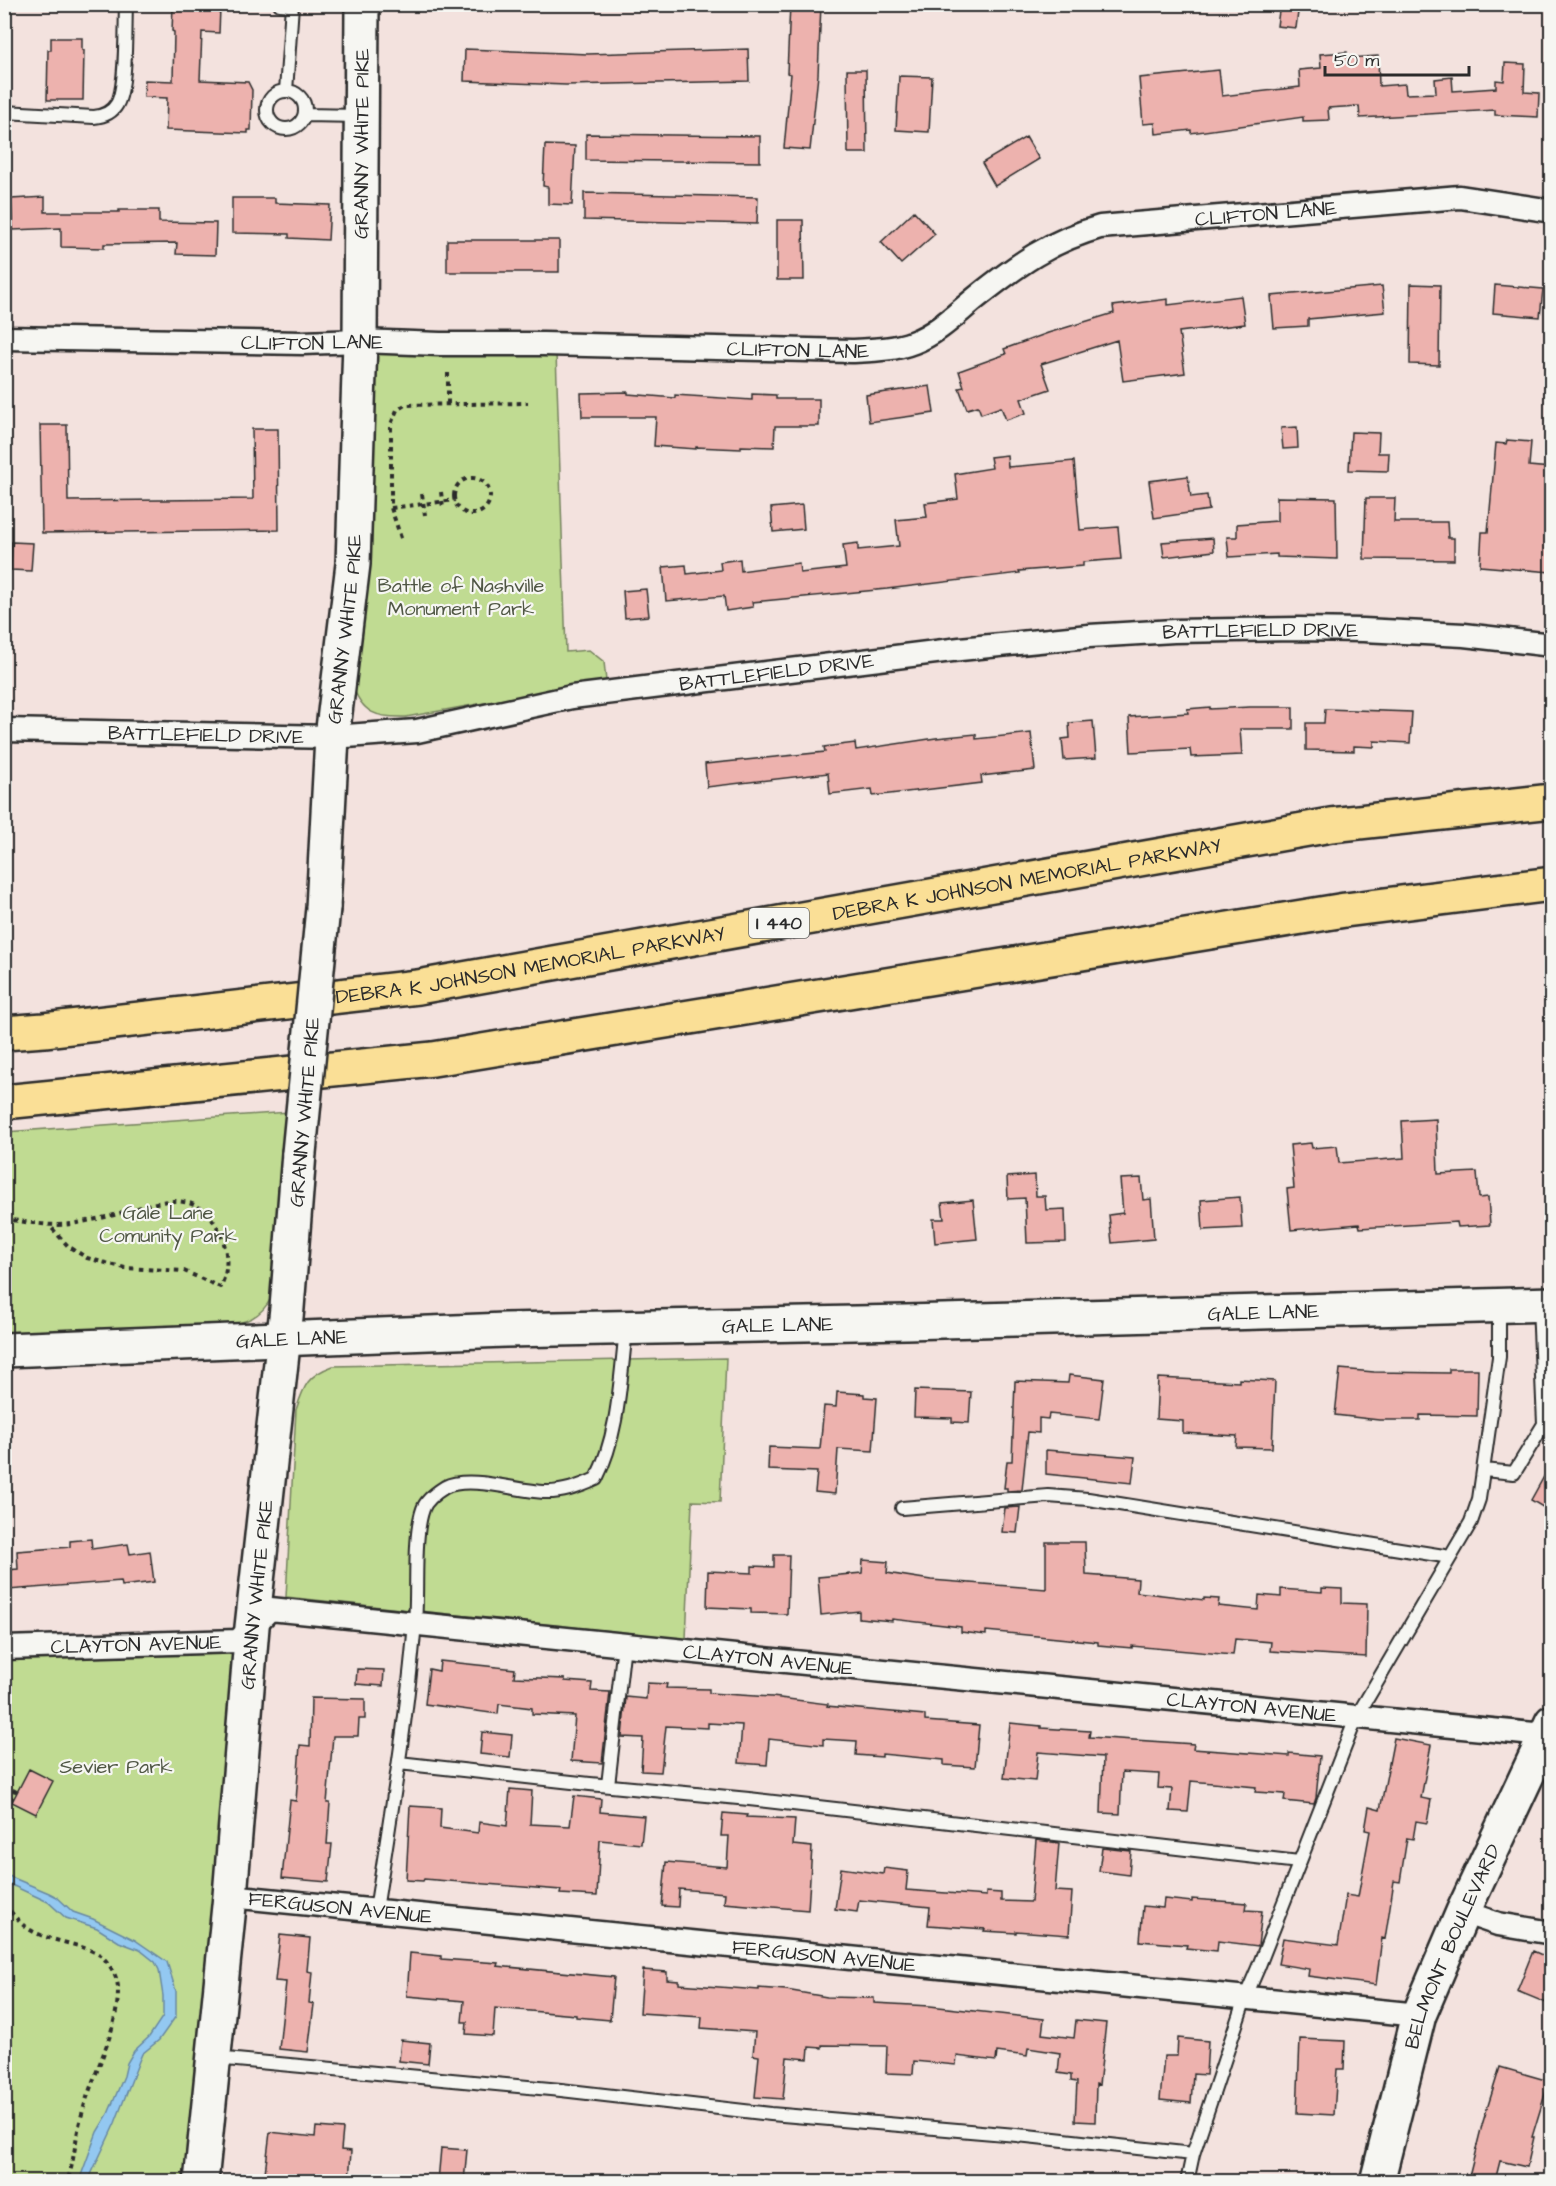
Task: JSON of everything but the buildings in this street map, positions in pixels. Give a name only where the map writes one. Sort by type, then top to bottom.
[{"type":"highway","name":"DEBRA K JOHNSON MEMORIAL PARKWAY","points":[[4,1033],[418,987],[1331,825],[1551,801]]},
{"type":"highway","points":[[4,1102],[433,1059],[1345,910],[1551,884]]},
{"type":"main road","name":"GRANNY WHITE PIKE","points":[[192,2180],[214,2058],[252,1627],[287,1308],[299,1153],[323,908],[332,737],[353,564],[360,340],[362,4]]},
{"type":"main road","name":"GALE LANE","points":[[4,1350],[505,1330],[1545,1304]]},
{"type":"main road","name":"BELMONT BOULEVARD","points":[[1377,2181],[1419,2015],[1463,1912],[1548,1728]]},
{"type":"street","name":"CLIFTON LANE","points":[[4,338],[302,343],[360,340],[440,344],[850,351],[885,349],[913,342],[931,334],[994,283],[1053,243],[1100,227],[1460,197],[1551,211]]},
{"type":"street","name":"BATTLEFIELD DRIVE","points":[[4,730],[332,737],[417,731],[572,697],[960,649],[1089,636],[1227,630],[1363,630],[1464,635],[1551,645]]},
{"type":"street","name":"CLAYTON AVENUE","points":[[4,1648],[238,1641],[270,1609],[1357,1716],[1548,1728]]},
{"type":"street","name":"FERGUSON AVENUE","points":[[230,1896],[1419,2015]]},
{"type":"street","points":[[1463,1912],[1498,1924],[1550,1929]]},
{"type":"lane","points":[[4,112],[94,117],[104,116],[112,110],[122,94],[126,4]]},
{"type":"lane","points":[[280,4],[292,5],[286,91]]},
{"type":"lane","points":[[286,91],[302,99],[305,108],[305,115],[300,124],[289,129],[277,128],[270,122],[266,112],[269,101],[277,93],[286,91]]},
{"type":"lane","points":[[305,115],[361,116]]},
{"type":"lane","points":[[1484,1470],[1514,1473],[1548,1426],[1545,1304]]},
{"type":"lane","points":[[1187,2181],[1193,2154],[1245,1998],[1357,1716],[1471,1522],[1479,1499],[1484,1470],[1499,1357],[1500,1305]]},
{"type":"lane","points":[[376,1910],[399,1763],[415,1622],[419,1528],[424,1507],[434,1495],[448,1486],[470,1483],[546,1492],[578,1487],[596,1479],[605,1461],[614,1423],[627,1328]]},
{"type":"lane","points":[[902,1508],[1048,1496],[1088,1499],[1450,1557]]},
{"type":"lane","points":[[608,1785],[624,1644]]},
{"type":"lane","points":[[399,1763],[772,1801],[1299,1862]]},
{"type":"lane","points":[[214,2058],[561,2090],[771,2114],[992,2133],[1193,2154]]},
{"type":"path","points":[[448,373],[448,404]]},
{"type":"path","points":[[401,538],[391,508],[392,418],[397,410],[405,405],[528,403]]},
{"type":"path","points":[[468,479],[482,482],[489,492],[487,506],[475,514],[463,512],[454,500],[456,488],[468,479]]},
{"type":"path","points":[[441,492],[443,508]]},
{"type":"path","points":[[422,494],[425,515]]},
{"type":"path","points":[[391,508],[454,500]]},
{"type":"path","points":[[4,1219],[49,1225],[74,1224],[146,1205],[186,1202],[205,1212],[218,1230],[226,1251],[225,1276],[220,1287],[184,1270],[133,1268],[101,1263],[77,1252],[49,1225]]},
{"type":"path","points":[[4,1786],[15,1791],[10,1800]]},
{"type":"path","points":[[4,1905],[29,1930],[100,1956],[109,1966],[117,1982],[116,2012],[81,2116],[75,2157],[67,2181]]},
{"type":"path","points":[[161,2181],[161,2179],[192,2180]]},
{"type":"green space","name":"Battle of Nashville Monument Park","points":[[368,350],[556,353],[566,652],[589,650],[604,662],[606,681],[406,717],[379,715],[366,708],[361,702],[352,684]]},
{"type":"green space","name":"Gale Lane Comunity Park","points":[[289,1112],[271,1298],[258,1314],[240,1323],[225,1325],[5,1334],[5,1132]]},
{"type":"green space","points":[[726,1358],[720,1502],[692,1501],[686,1639],[286,1597],[296,1410],[308,1382],[325,1369],[333,1366]]},
{"type":"green space","name":"Sevier Park","points":[[239,1648],[190,2181],[5,2181],[4,1657]]},
{"type":"water","points":[[4,1874],[57,1897],[73,1912],[93,1919],[135,1940],[167,1962],[176,1991],[176,2016],[159,2040],[142,2054],[115,2123],[88,2181],[79,2181],[97,2132],[108,2114],[124,2076],[127,2063],[163,2016],[159,1970],[155,1962],[140,1950],[119,1942],[97,1928],[66,1918],[48,1902],[5,1882]]}]
